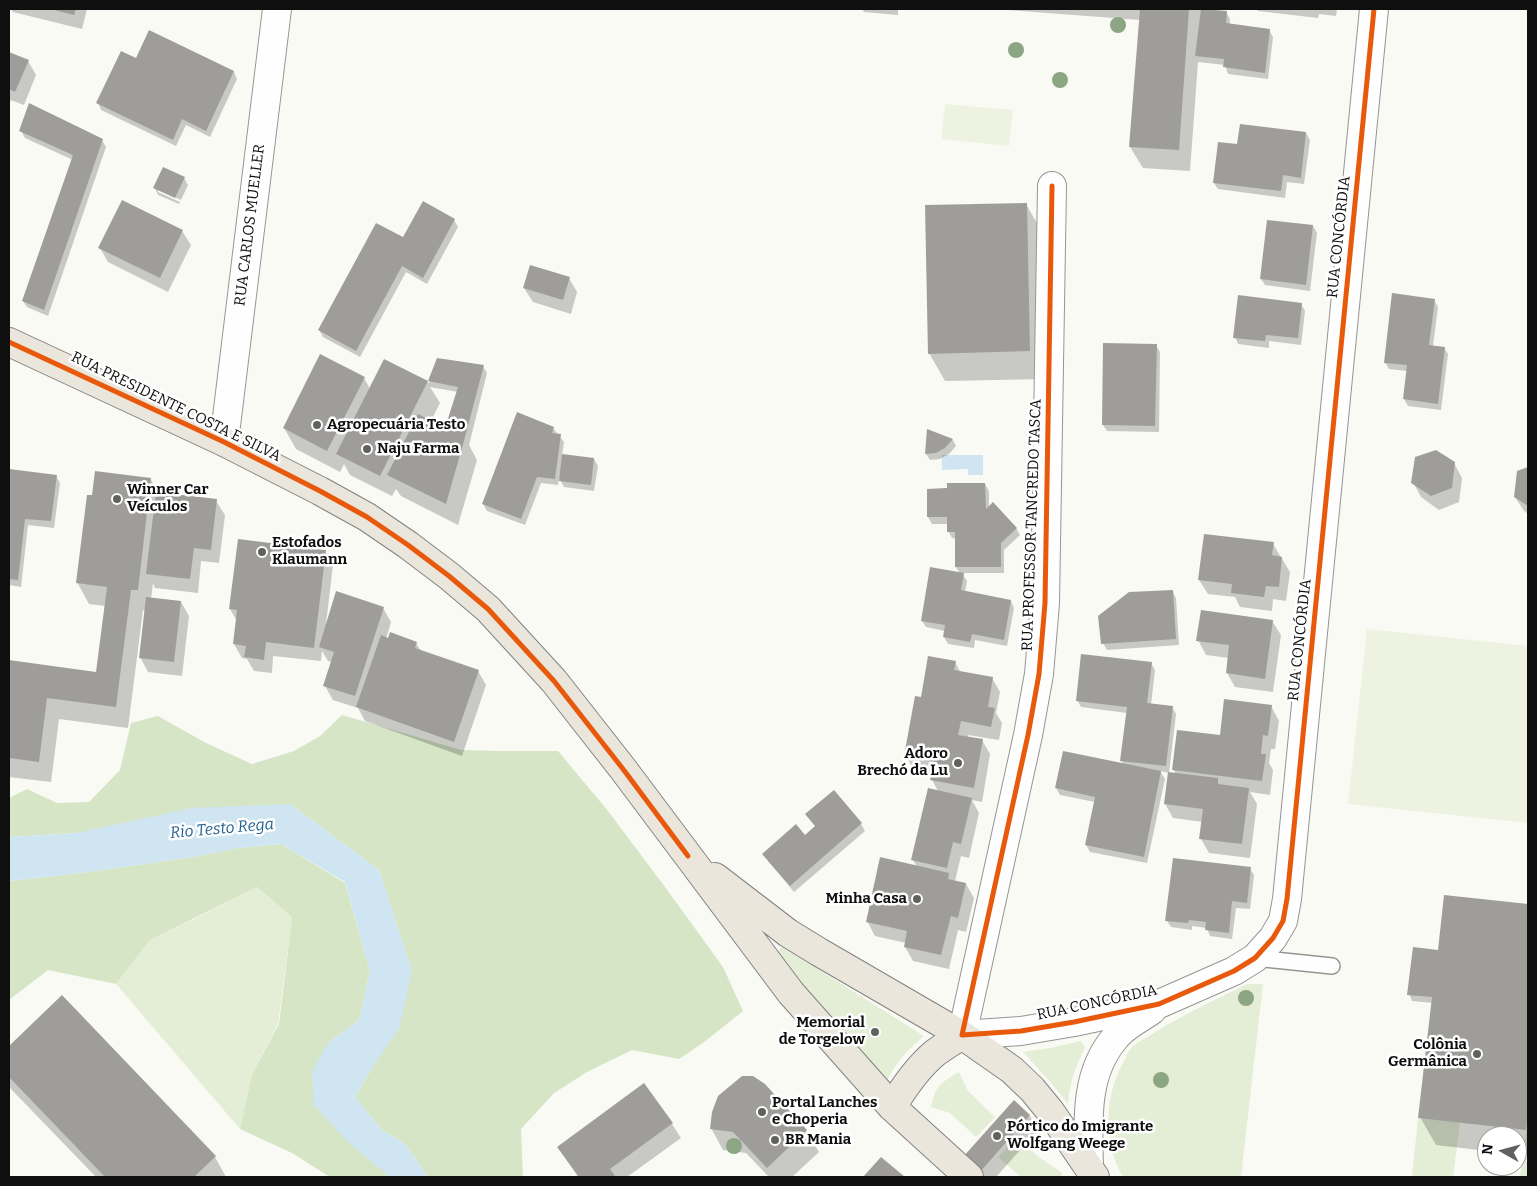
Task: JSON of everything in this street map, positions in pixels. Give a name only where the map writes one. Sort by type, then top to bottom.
[{"type":"main road","name":"RUA PRESIDENTE COSTA E SILVA","points":[[9,342],[224,442],[320,491],[367,518],[415,550],[488,609],[554,681],[623,768],[791,994],[892,1107],[969,1177]]},
{"type":"main road","name":"RUA PRESIDENTE COSTA E SILVA","points":[[688,856],[788,933],[962,1035],[1012,1070],[1032,1089],[1050,1111],[1090,1174]]},
{"type":"main road","points":[[892,1107],[917,1071],[935,1053],[962,1035]]},
{"type":"street","name":"RUA CARLOS MUELLER","points":[[224,442],[277,9]]},
{"type":"street","name":"RUA CONCÓRDIA","points":[[962,1035],[1022,1030],[1074,1022],[1159,1004],[1234,971],[1255,958],[1274,938],[1283,921],[1374,9]]},
{"type":"street","name":"RUA PROFESSOR TANCREDO TASCA","points":[[962,1035],[1028,735],[1039,674],[1045,603],[1052,186]]},
{"type":"street","name":"RUA CONCÓRDIA","points":[[1090,1174],[1087,1115],[1092,1087],[1101,1056],[1116,1036],[1159,1004]]},
{"type":"lane","points":[[1255,958],[1332,966]]},
{"type":"green space","points":[[945,104],[1013,110],[1009,146],[941,139]]},
{"type":"green space","points":[[1367,629],[1528,646],[1528,823],[1348,804]]},
{"type":"green space","points":[[342,715],[461,750],[558,751],[608,811],[723,967],[743,1011],[703,1043],[679,1059],[632,1050],[587,1072],[554,1093],[521,1129],[523,1177],[428,1177],[405,1144],[382,1130],[355,1097],[372,1068],[412,971],[379,870],[290,804],[76,833],[9,837],[9,798],[27,789],[57,803],[89,802],[120,770],[131,723],[158,716],[206,743],[252,764],[294,751],[320,736]]},
{"type":"green space","points":[[281,844],[345,883],[370,971],[359,1020],[328,1043],[388,1177],[330,1177],[292,1153],[240,1129],[252,1074],[279,1024],[292,917],[257,887],[150,940],[116,984],[48,970],[9,1000],[9,881],[193,857],[238,848]]},
{"type":"green space","points":[[257,887],[292,917],[278,1024],[252,1074],[240,1129],[116,984],[150,940]]},
{"type":"green space","points":[[784,944],[821,971],[924,1036],[903,1056],[887,1081],[775,955]]},
{"type":"green space","points":[[1247,984],[1263,984],[1241,1177],[1123,1177],[1116,1164],[1112,1150],[1108,1120],[1112,1091],[1129,1050],[1136,1043],[1175,1020]]},
{"type":"green space","points":[[1081,1041],[1085,1048],[1074,1075],[1068,1104],[1023,1052]]},
{"type":"green space","points":[[959,1072],[968,1091],[995,1117],[976,1137],[950,1113],[931,1107],[940,1086]]},
{"type":"green space","points":[[1418,1118],[1460,1122],[1453,1177],[1412,1177]]},
{"type":"green space","points":[[1528,1130],[1528,1177],[1520,1177],[1527,1176]]},
{"type":"green space","points":[[1017,1137],[1039,1157],[1062,1173],[1061,1177],[1021,1177],[998,1157]]},
{"type":"water","points":[[942,455],[983,455],[983,475],[968,475],[968,469],[942,470]]},
{"type":"water","name":"Rio Testo Rega","points":[[290,804],[379,870],[412,971],[399,1029],[355,1097],[382,1130],[405,1144],[428,1177],[388,1177],[347,1141],[314,1105],[312,1071],[328,1043],[359,1020],[370,971],[345,882],[281,844],[238,848],[193,857],[9,881],[9,837],[76,833],[192,808]]},
{"type":"building","points":[[50,9],[76,9],[74,15]]},
{"type":"building","points":[[1140,9],[1189,9],[1179,150],[1129,147]]},
{"type":"building","points":[[1201,9],[1227,11],[1226,23],[1270,29],[1265,73],[1223,67],[1224,59],[1195,56]]},
{"type":"building","points":[[149,30],[234,71],[206,131],[182,119],[173,140],[96,103],[121,51],[136,58]]},
{"type":"building","points":[[9,52],[29,60],[15,92],[9,89]]},
{"type":"building","points":[[29,103],[103,139],[44,310],[22,301],[73,155],[19,131]]},
{"type":"building","points":[[1240,124],[1306,132],[1301,178],[1283,175],[1281,191],[1213,183],[1218,142],[1237,144]]},
{"type":"building","points":[[163,167],[185,177],[175,198],[153,188]]},
{"type":"building","points":[[122,200],[183,230],[160,278],[98,248]]},
{"type":"building","points":[[423,201],[455,219],[423,278],[402,266],[356,351],[318,330],[376,223],[403,237]]},
{"type":"building","points":[[1027,203],[1030,351],[928,354],[925,205]]},
{"type":"building","points":[[1267,220],[1313,225],[1306,285],[1260,279]]},
{"type":"building","points":[[530,265],[570,277],[563,300],[523,288]]},
{"type":"building","points":[[1392,293],[1435,299],[1429,345],[1445,347],[1438,404],[1403,399],[1407,365],[1384,363]]},
{"type":"building","points":[[1238,295],[1302,303],[1298,338],[1266,335],[1265,341],[1233,338]]},
{"type":"building","points":[[1103,343],[1157,344],[1155,426],[1102,425]]},
{"type":"building","points":[[320,354],[365,377],[327,451],[283,428]]},
{"type":"building","points":[[437,358],[484,365],[446,504],[387,475],[418,414],[445,428],[458,387],[428,381]]},
{"type":"building","points":[[384,359],[428,381],[380,476],[336,454]]},
{"type":"building","points":[[517,412],[554,427],[552,433],[561,434],[555,479],[537,477],[521,519],[482,504]]},
{"type":"building","points":[[927,429],[953,439],[945,448],[936,453],[925,454]]},
{"type":"building","points":[[1436,450],[1455,462],[1452,488],[1431,496],[1411,483],[1415,457]]},
{"type":"building","points":[[562,454],[594,458],[591,485],[559,481]]},
{"type":"building","points":[[1528,467],[1528,506],[1514,497],[1517,471]]},
{"type":"building","points":[[9,469],[57,475],[51,521],[25,519],[18,580],[9,579]]},
{"type":"building","points":[[95,471],[151,478],[138,590],[131,590],[116,707],[47,698],[39,762],[9,758],[9,660],[96,672],[107,587],[76,583],[87,495],[92,495]]},
{"type":"building","points":[[947,483],[985,483],[986,509],[993,502],[1017,528],[1001,543],[1001,567],[955,567],[955,532],[947,532],[947,517],[927,517],[927,489],[947,488]]},
{"type":"building","points":[[156,492],[217,499],[211,550],[194,548],[190,579],[146,574]]},
{"type":"building","points":[[1204,534],[1274,542],[1272,555],[1282,557],[1279,587],[1266,586],[1264,597],[1231,593],[1232,584],[1198,580]]},
{"type":"building","points":[[238,539],[326,550],[314,648],[266,642],[264,660],[244,657],[246,646],[233,644],[237,610],[229,609]]},
{"type":"building","points":[[930,567],[964,573],[961,590],[1011,600],[1004,640],[972,634],[970,642],[943,637],[945,625],[921,621]]},
{"type":"building","points":[[1173,590],[1176,639],[1101,644],[1098,616],[1129,592]]},
{"type":"building","points":[[336,591],[384,607],[355,696],[323,686],[334,652],[319,647]]},
{"type":"building","points":[[146,597],[181,601],[174,662],[139,658]]},
{"type":"building","points":[[1201,610],[1273,620],[1265,679],[1226,673],[1229,645],[1196,641]]},
{"type":"building","points":[[390,632],[417,642],[415,648],[479,670],[454,742],[356,707],[381,635],[388,638]]},
{"type":"building","points":[[1081,654],[1152,662],[1147,703],[1173,706],[1166,766],[1120,761],[1127,707],[1076,701]]},
{"type":"building","points":[[928,656],[956,661],[954,670],[993,677],[988,707],[995,708],[991,727],[961,721],[958,735],[983,739],[974,788],[930,780],[934,761],[904,756],[915,696],[921,697]]},
{"type":"building","points":[[1224,699],[1272,705],[1268,736],[1263,735],[1261,754],[1266,754],[1262,781],[1172,770],[1177,730],[1220,735]]},
{"type":"building","points":[[1063,751],[1161,771],[1144,857],[1085,845],[1095,797],[1055,788]]},
{"type":"building","points":[[1168,772],[1218,778],[1218,784],[1249,788],[1242,844],[1199,839],[1203,809],[1164,804]]},
{"type":"building","points":[[928,788],[972,798],[961,844],[953,842],[947,868],[911,860]]},
{"type":"building","points":[[834,790],[862,823],[790,886],[762,854],[796,824],[805,835],[815,826],[805,814]]},
{"type":"building","name":"Minha Casa","points":[[880,857],[949,873],[948,879],[966,883],[958,918],[951,916],[941,955],[904,947],[907,931],[866,922]]},
{"type":"building","points":[[1173,858],[1251,867],[1247,903],[1232,901],[1229,933],[1205,930],[1206,922],[1189,920],[1188,923],[1165,921]]},
{"type":"building","name":"Colônia Germânica","points":[[1444,895],[1528,904],[1526,1126],[1490,1126],[1418,1118],[1432,997],[1407,995],[1413,947],[1438,950]]},
{"type":"building","points":[[62,995],[216,1156],[194,1177],[105,1177],[9,1077],[9,1046]]},
{"type":"building","points":[[742,1076],[753,1076],[765,1084],[807,1130],[767,1168],[733,1132],[710,1129],[712,1112],[718,1096]]},
{"type":"building","points":[[644,1083],[673,1123],[610,1169],[614,1177],[579,1177],[557,1147]]},
{"type":"building","name":"Pórtico do Imigrante Wolfgang Weege","points":[[1014,1100],[1030,1115],[980,1172],[963,1157]]},
{"type":"building","points":[[881,1157],[905,1177],[863,1177]]},
{"type":"cycle path","points":[[1052,186],[1045,603],[1039,674],[1028,735],[962,1035],[1021,1031],[1159,1004],[1234,971],[1255,958],[1273,938],[1283,921],[1287,899],[1374,9]]},
{"type":"cycle path","points":[[9,342],[224,442],[320,491],[367,517],[449,576],[488,609],[554,681],[688,856]]},
{"type":"place","name":"Agropecuária Testo","points":[[317,425]]},
{"type":"place","name":"Naju Farma","points":[[367,449]]},
{"type":"place","name":"Winner Car Veículos","points":[[117,499]]},
{"type":"place","name":"Estofados Klaumann","points":[[262,552]]},
{"type":"place","name":"Adoro Brechó da Lu","points":[[958,763]]},
{"type":"place","name":"Minha Casa","points":[[917,899]]},
{"type":"place","name":"Memorial de Torgelow","points":[[875,1032]]},
{"type":"place","name":"Colônia Germânica","points":[[1477,1054]]},
{"type":"place","name":"Portal Lanches e Choperia","points":[[762,1112]]},
{"type":"place","name":"Pórtico do Imigrante Wolfgang Weege","points":[[997,1136]]},
{"type":"place","name":"BR Mania","points":[[775,1140]]}]
